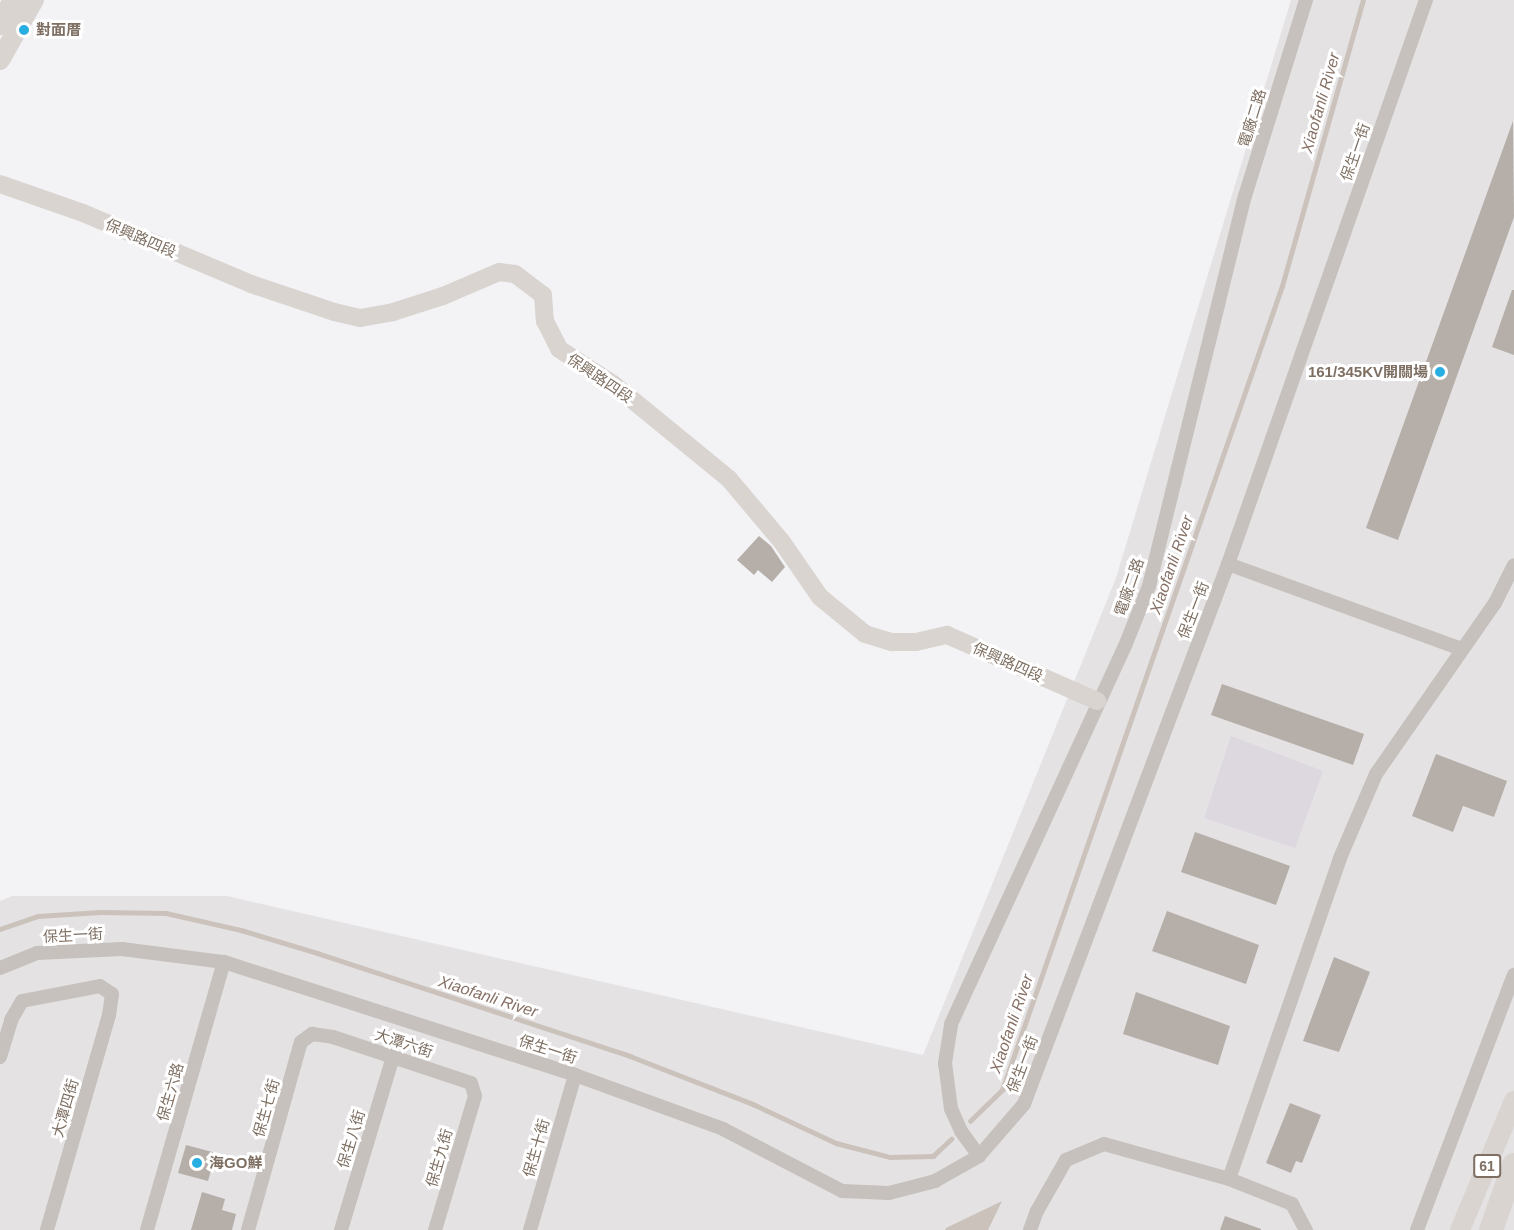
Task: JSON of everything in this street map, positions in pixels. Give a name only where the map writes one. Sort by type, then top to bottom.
[{"type":"highway","name":"61","points":[[1491,1230],[1514,1165]]},
{"type":"main road","points":[[0,25],[13,0]]},
{"type":"main road","points":[[0,60],[34,0]]},
{"type":"main road","name":"61","points":[[1460,1230],[1514,1101]]},
{"type":"street","name":"電廠二路","points":[[979,1156],[961,1131],[951,1109],[945,1063],[951,1024],[1097,701],[1125,646],[1149,586],[1245,196],[1306,0]]},
{"type":"street","name":"保生一街","points":[[0,968],[38,953],[122,949],[224,962],[575,1075],[723,1129],[842,1191],[889,1193],[935,1181],[979,1156],[1024,1104],[1228,564],[1426,0]]},
{"type":"street","name":"保興路四段","points":[[0,184],[83,213],[251,284],[334,312],[360,318],[393,312],[443,296],[499,272],[514,274],[543,295],[545,321],[559,349],[613,384],[729,479],[782,542],[820,597],[866,634],[892,642],[916,642],[947,635],[1097,701]]},
{"type":"street","points":[[1228,564],[1462,649]]},
{"type":"street","points":[[1230,1179],[1340,858],[1376,774],[1429,701],[1495,603],[1514,565]]},
{"type":"street","name":"保生六路","points":[[147,1230],[224,962]]},
{"type":"street","points":[[1417,1230],[1514,975]]},
{"type":"street","name":"大潭四街","points":[[0,1057],[11,1020],[22,1001],[100,986],[112,994],[109,1015],[47,1230]]},
{"type":"street","name":"大潭六街","points":[[312,1034],[333,1037],[471,1083],[475,1096]]},
{"type":"street","name":"保生七街","points":[[248,1230],[301,1042],[312,1034]]},
{"type":"street","name":"保生八街","points":[[341,1230],[393,1057]]},
{"type":"street","name":"保生十街","points":[[530,1230],[575,1075]]},
{"type":"street","name":"保生九街","points":[[435,1230],[475,1096]]},
{"type":"street","points":[[1030,1230],[1037,1211],[1066,1160],[1104,1144],[1230,1179],[1292,1204],[1306,1230]]},
{"type":"shaded area","points":[[1291,0],[1514,0],[1514,1230],[0,1230],[0,901],[12,896],[227,896],[923,1055],[1116,578]]},
{"type":"shaded area","points":[[1231,736],[1323,771],[1295,848],[1204,818]]},
{"type":"shaded area","points":[[1002,1201],[988,1230],[945,1230],[946,1228]]},
{"type":"building","name":"161/345KV開關場","points":[[1513,121],[1514,217],[1398,540],[1366,528]]},
{"type":"building","points":[[1512,290],[1514,290],[1514,355],[1492,347]]},
{"type":"building","points":[[759,536],[771,546],[785,567],[772,582],[758,570],[754,575],[737,560]]},
{"type":"building","points":[[1222,684],[1364,734],[1353,765],[1211,715]]},
{"type":"building","points":[[1436,754],[1507,781],[1494,817],[1463,806],[1453,832],[1412,816]]},
{"type":"building","points":[[1195,832],[1290,866],[1276,905],[1181,872]]},
{"type":"building","points":[[1167,911],[1259,945],[1246,984],[1152,951]]},
{"type":"building","points":[[1334,957],[1370,972],[1339,1052],[1303,1041]]},
{"type":"building","points":[[1136,992],[1230,1026],[1218,1065],[1123,1034]]},
{"type":"building","points":[[1290,1103],[1321,1115],[1302,1163],[1296,1161],[1291,1173],[1266,1163]]},
{"type":"building","name":"海GO鮮","points":[[186,1145],[216,1153],[208,1181],[178,1173]]},
{"type":"building","points":[[202,1192],[225,1199],[222,1210],[236,1214],[232,1230],[191,1230]]},
{"type":"building","points":[[1225,1216],[1261,1229],[1261,1230],[1220,1230]]},
{"type":"waterway","name":"Xiaofanli River","points":[[970,1121],[1002,1090],[1282,286],[1363,0]]},
{"type":"waterway","name":"Xiaofanli River","points":[[0,929],[38,916],[100,912],[166,913],[241,930],[317,953],[630,1056],[753,1104],[836,1143],[890,1157],[933,1156],[951,1139]]},
{"type":"place","name":"對面厝","points":[[24,30]]},
{"type":"place","name":"161/345KV開關場","points":[[1440,372]]},
{"type":"place","name":"海GO鮮","points":[[197,1163]]}]
